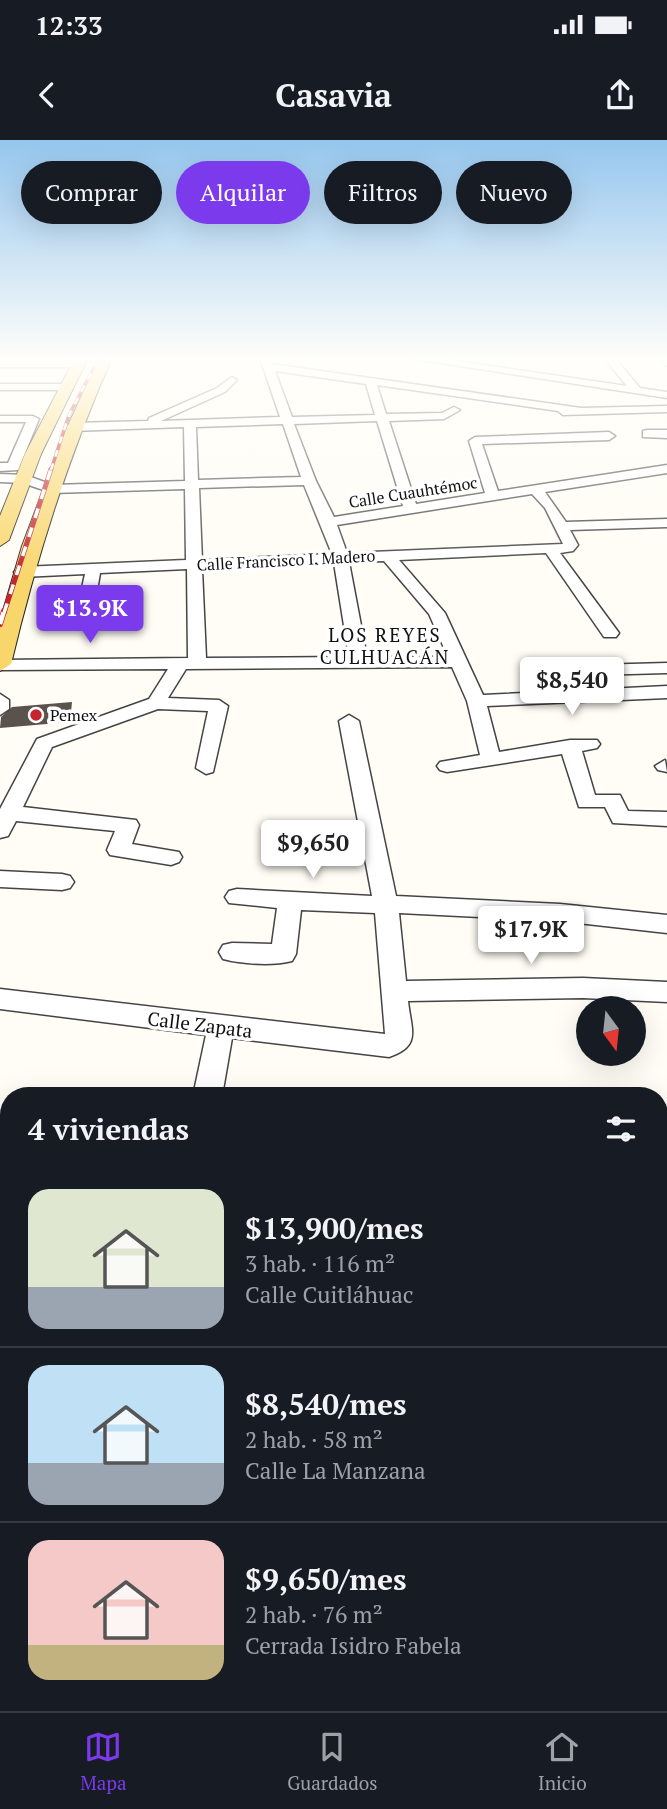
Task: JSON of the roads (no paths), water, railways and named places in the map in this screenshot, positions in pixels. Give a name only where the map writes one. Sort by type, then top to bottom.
[{"type":"main road","points":[[0,540],[27,457],[42,431]]},
{"type":"main road","points":[[0,664],[22,572],[70,431]]},
{"type":"main road","points":[[27,457],[58,467]]},
{"type":"street","points":[[0,478],[27,457],[31,431]]},
{"type":"street","points":[[156,703],[189,664],[195,565],[190,431]]},
{"type":"street","points":[[293,431],[309,481],[329,522],[341,557],[359,663]]},
{"type":"street","points":[[388,431],[411,511]]},
{"type":"street","points":[[647,434],[667,434]]},
{"type":"street","points":[[493,497],[475,441],[609,436]]},
{"type":"street","points":[[27,457],[52,489],[190,485],[272,489],[309,481]]},
{"type":"street","points":[[0,467],[13,467],[27,457]]},
{"type":"street","name":"Calle Cuauhtémoc","points":[[329,522],[667,469]]},
{"type":"street","points":[[587,497],[636,484]]},
{"type":"street","points":[[536,490],[557,506],[561,526],[570,547],[550,549],[610,633]]},
{"type":"street","points":[[561,526],[660,523],[667,542]]},
{"type":"street","name":"Calle Francisco I. Madero","points":[[22,572],[550,549]]},
{"type":"street","points":[[387,555],[437,613],[476,701],[491,759]]},
{"type":"street","points":[[88,597],[93,570]]},
{"type":"street","points":[[0,664],[461,662]]},
{"type":"street","points":[[558,671],[667,668]]},
{"type":"street","points":[[476,701],[667,692]]},
{"type":"street","points":[[0,700],[0,709]]},
{"type":"street","points":[[172,857],[118,849],[128,825],[4,822],[44,743],[156,703],[219,706],[206,768]]},
{"type":"street","points":[[349,720],[386,906],[395,991],[583,988],[667,992]]},
{"type":"street","points":[[447,766],[580,745],[587,802],[612,800],[621,818],[666,819]]},
{"type":"street","points":[[0,879],[62,882]]},
{"type":"street","points":[[237,897],[386,906],[592,913],[667,924]]},
{"type":"street","points":[[232,952],[283,954],[290,901]]},
{"type":"street","name":"Calle Zapata","points":[[0,999],[390,1046],[399,1041],[395,991]]},
{"type":"street","points":[[209,1087],[221,1027]]},
{"type":"railway","points":[[51,470],[64,431]]},
{"type":"railway","points":[[4,613],[51,469]]},
{"type":"railway","points":[[0,624],[4,611]]},
{"type":"place","name":"Pemex","points":[[36,715]]},
{"type":"district","name":"LOS REYES CULHUACÁN","points":[[385,645]]}]
